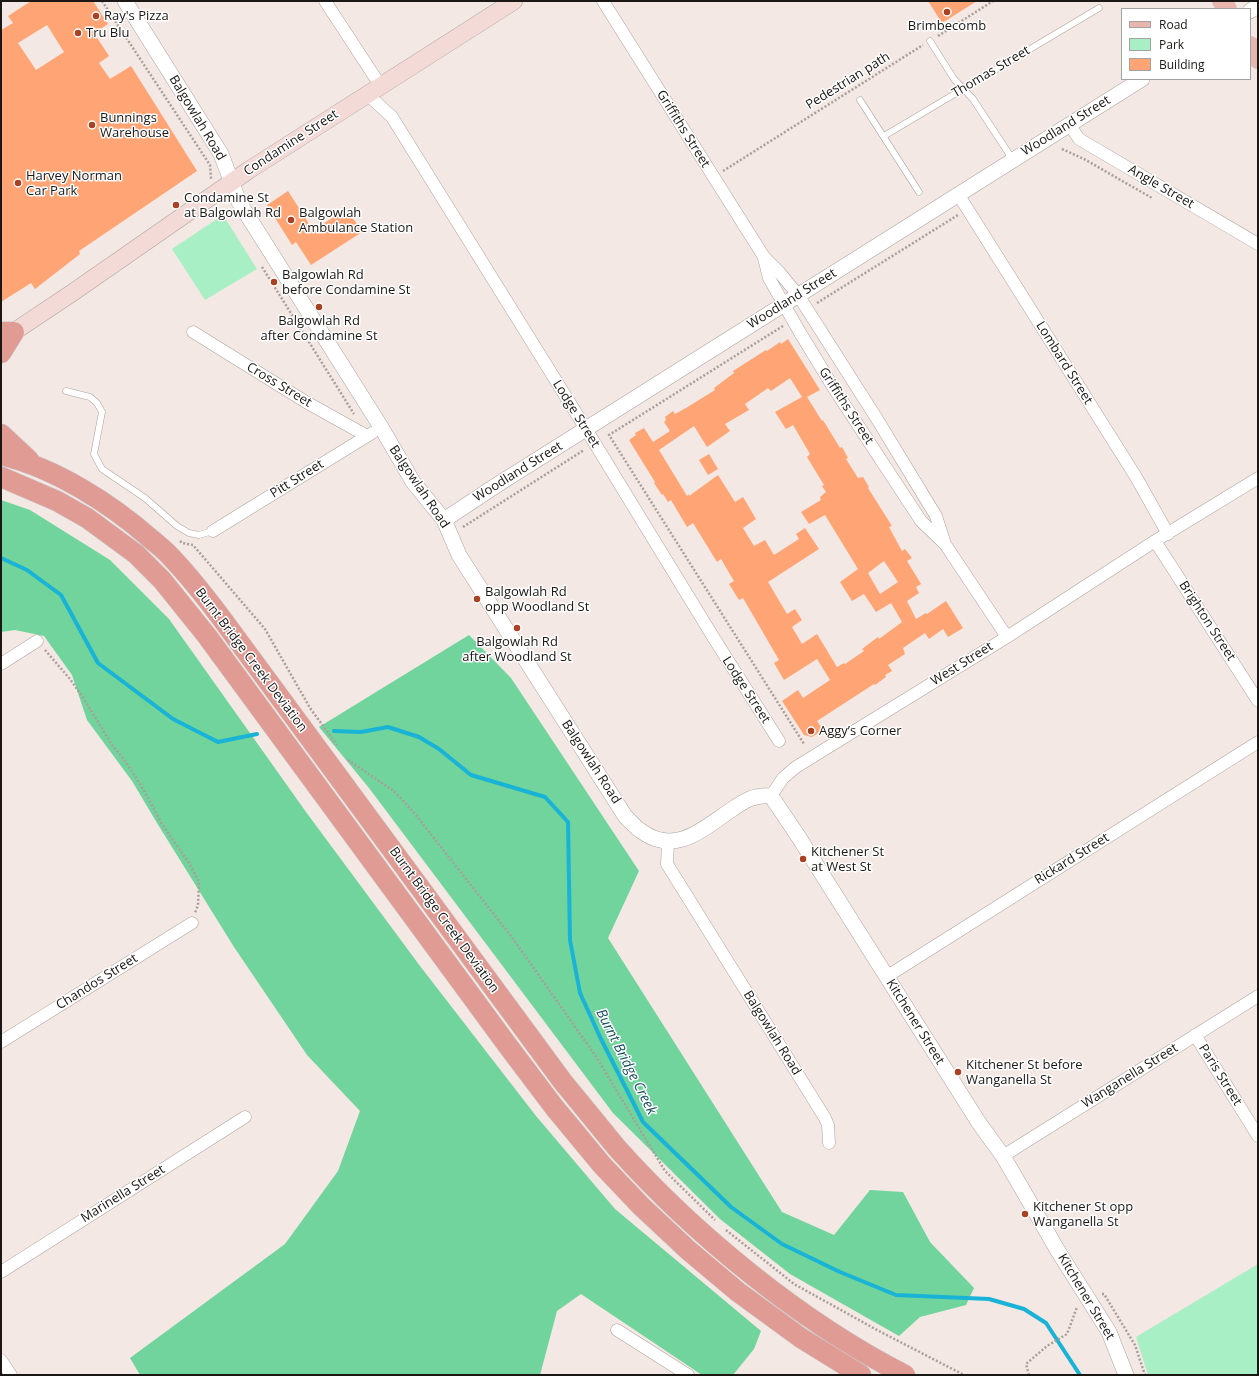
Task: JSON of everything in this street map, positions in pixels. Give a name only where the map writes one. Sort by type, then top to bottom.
[{"type":"highway","points":[[1,353],[4,338]]},
{"type":"highway","points":[[1,434],[36,467]]},
{"type":"highway","name":"Burnt Bridge Creek Deviation","points":[[1,455],[36,467],[78,487],[132,523],[170,556],[199,589],[563,1082],[618,1148],[661,1193],[709,1238],[746,1269],[821,1325],[905,1375]]},
{"type":"highway","name":"Burnt Bridge Creek Deviation","points":[[1,477],[57,501],[86,518],[136,554],[162,580],[207,636],[508,1046],[554,1107],[602,1165],[641,1206],[688,1250],[738,1292],[801,1338],[861,1375]]},
{"type":"main road","name":"Condamine Street","points":[[4,338],[72,293],[232,181],[514,1]]},
{"type":"main road","points":[[1251,48],[1258,60]]},
{"type":"street","name":"Balgowlah Road","points":[[125,1],[221,154],[239,202],[381,428],[413,482],[444,520],[459,555],[626,816],[640,831],[657,840],[668,842],[667,864],[825,1118],[828,1125],[829,1143]]},
{"type":"street","name":"Lodge Street","points":[[325,1],[373,90],[392,117],[779,741]]},
{"type":"street","name":"Griffiths Street","points":[[603,1],[764,257],[780,272],[798,295],[877,419],[936,516],[945,544]]},
{"type":"street","name":"Woodland Street","points":[[444,520],[1140,80]]},
{"type":"street","name":"Angle Street","points":[[1069,124],[1079,139],[1258,244]]},
{"type":"street","name":"Lombard Street","points":[[958,194],[1132,470],[1168,534]]},
{"type":"street","name":"Griffiths Street","points":[[764,257],[769,278],[835,390],[922,522],[945,544],[1007,637]]},
{"type":"street","name":"Cross Street","points":[[193,332],[306,402],[367,436]]},
{"type":"street","name":"Pitt Street","points":[[213,531],[381,428]]},
{"type":"street","name":"West Street","points":[[771,796],[788,772],[1007,637],[1155,541],[1258,478]]},
{"type":"street","name":"Brighton Street","points":[[1155,541],[1258,700]]},
{"type":"street","points":[[1,664],[37,641]]},
{"type":"street","name":"Rickard Street","points":[[886,977],[1258,742]]},
{"type":"street","points":[[668,842],[688,838],[710,825],[743,801],[754,796],[771,796]]},
{"type":"street","name":"Kitchener Street","points":[[771,796],[798,836],[979,1123],[1002,1156],[1054,1244],[1109,1332],[1126,1375]]},
{"type":"street","name":"Chandos Street","points":[[1,1042],[192,923]]},
{"type":"street","name":"Wanganella Street","points":[[1002,1156],[1258,996]]},
{"type":"street","name":"Paris Street","points":[[1195,1035],[1258,1136]]},
{"type":"street","name":"Marinella Street","points":[[1,1272],[245,1117]]},
{"type":"street","points":[[617,1330],[688,1375]]},
{"type":"street","points":[[1,1360],[11,1375]]},
{"type":"lane","name":"Thomas Street","points":[[884,136],[1099,8]]},
{"type":"lane","points":[[930,41],[954,79],[973,99],[1013,160]]},
{"type":"lane","points":[[860,100],[920,192]]},
{"type":"lane","points":[[66,391],[90,397],[97,402],[102,412],[94,454],[102,469],[145,498],[177,526],[189,533],[198,535],[213,531]]},
{"type":"path","points":[[102,1],[210,165],[211,180]]},
{"type":"path","name":"Pedestrian path","points":[[714,177],[993,1]]},
{"type":"path","points":[[259,262],[354,414]]},
{"type":"path","name":"Lodge Street","points":[[609,435],[804,744]]},
{"type":"path","name":"Woodland Street","points":[[463,527],[587,448]]},
{"type":"path","points":[[193,545],[265,629],[310,708],[340,749]]},
{"type":"path","points":[[37,641],[70,679],[84,699],[112,745],[126,762],[143,789],[162,824],[189,863],[199,882],[198,905],[192,923]]},
{"type":"path","points":[[345,755],[349,761],[395,792],[415,814],[511,936],[586,1042],[665,1171],[716,1221]]},
{"type":"path","points":[[721,1226],[794,1284],[877,1330],[964,1375]]},
{"type":"path","points":[[1029,1375],[1026,1364],[1047,1346],[1067,1334],[1083,1290]]},
{"type":"green space","points":[[223,215],[257,269],[205,300],[172,249]]},
{"type":"green space","points":[[1,500],[30,510],[110,560],[169,619],[306,812],[420,966],[536,1116],[615,1209],[761,1331],[754,1349],[733,1375],[702,1375],[581,1294],[557,1311],[540,1375],[140,1375],[130,1358],[285,1244],[338,1171],[360,1111],[307,1055],[234,947],[132,781],[87,720],[72,675],[44,636],[15,630],[1,632]]},
{"type":"green space","points":[[469,635],[511,678],[639,871],[608,938],[782,1212],[834,1235],[870,1190],[903,1192],[930,1242],[974,1288],[966,1305],[920,1317],[899,1336],[790,1274],[720,1219],[613,1113],[369,788],[319,727]]},
{"type":"green space","points":[[1258,1264],[1258,1375],[1148,1375],[1136,1337]]},
{"type":"building","name":"Bunnings Warehouse","points":[[31,1],[93,1],[108,24],[94,33],[109,56],[99,63],[110,79],[131,66],[197,171],[79,251],[80,254],[35,289],[31,283],[1,302],[1,30],[13,23],[8,16]],"holes":[[[47,25],[64,52],[36,70],[18,43]]]},
{"type":"building","name":"Brimbecomb","points":[[928,1],[977,1],[942,23]]},
{"type":"building","name":"Balgowlah Ambulance Station","points":[[288,191],[313,230],[347,209],[362,232],[311,265],[296,242],[292,245],[267,205]]},
{"type":"building","points":[[788,339],[820,390],[807,397],[840,448],[842,447],[848,458],[846,459],[858,478],[863,477],[869,487],[868,488],[892,526],[889,527],[902,551],[905,549],[912,558],[907,561],[921,584],[916,587],[919,593],[907,601],[916,619],[926,613],[927,614],[946,601],[963,628],[948,637],[943,629],[929,639],[925,633],[903,648],[905,654],[888,665],[892,671],[885,675],[886,677],[817,721],[823,730],[812,737],[804,735],[782,701],[798,690],[803,698],[830,680],[817,659],[784,680],[774,663],[779,660],[743,598],[739,600],[729,584],[734,581],[721,559],[717,562],[693,523],[687,527],[671,500],[668,502],[663,494],[662,495],[629,440],[636,435],[635,433],[644,428],[653,442],[670,431],[664,422],[666,420],[665,417],[673,411],[675,414],[715,390],[714,388],[734,373],[733,371],[780,342],[781,344]],"holes":[[[790,378],[802,397],[775,412],[786,429],[793,425],[810,454],[807,457],[824,485],[822,486],[826,492],[820,497],[821,500],[801,512],[809,524],[825,515],[858,569],[840,582],[852,601],[864,594],[876,612],[891,603],[902,622],[879,639],[878,637],[862,649],[864,651],[845,664],[844,663],[837,667],[817,634],[802,644],[792,627],[802,620],[795,609],[787,614],[768,582],[819,549],[805,528],[796,534],[799,539],[774,555],[765,540],[754,546],[743,528],[756,519],[743,497],[735,502],[718,475],[687,496],[659,450],[694,426],[707,447],[730,431],[725,424],[749,410],[745,404],[768,388],[771,391]],[[884,561],[898,582],[880,594],[868,573]]]},
{"type":"building","points":[[709,454],[718,469],[708,475],[699,460]]},
{"type":"waterway","name":"Burnt Bridge Creek","points":[[1,558],[27,570],[61,595],[98,663],[173,719],[218,742],[257,734]]},
{"type":"waterway","name":"Burnt Bridge Creek","points":[[334,731],[361,732],[388,727],[419,737],[439,749],[471,775],[545,797],[568,822],[570,940],[580,993],[600,1037],[643,1122],[731,1207],[782,1244],[840,1272],[896,1295],[989,1299],[1024,1309],[1046,1323],[1080,1375]]},
{"type":"place","name":"Brimbecomb","points":[[947,12]]},
{"type":"place","name":"Ray's Pizza","points":[[96,16]]},
{"type":"place","name":"Tru Blu","points":[[78,33]]},
{"type":"place","name":"Bunnings Warehouse","points":[[92,125]]},
{"type":"place","name":"Harvey Norman Car Park","points":[[18,183]]},
{"type":"place","name":"Condamine St at Balgowlah Rd","points":[[176,205]]},
{"type":"place","name":"Balgowlah Ambulance Station","points":[[291,220]]},
{"type":"place","name":"Balgowlah Rd before Condamine St","points":[[274,282]]},
{"type":"place","name":"Balgowlah Rd after Condamine St","points":[[319,307]]},
{"type":"place","name":"Balgowlah Rd opp Woodland St","points":[[477,599]]},
{"type":"place","name":"Balgowlah Rd after Woodland St","points":[[517,628]]},
{"type":"place","name":"Aggy’s Corner","points":[[811,731]]},
{"type":"place","name":"Kitchener St at West St","points":[[803,859]]},
{"type":"place","name":"Kitchener St before Wanganella St","points":[[958,1072]]},
{"type":"place","name":"Kitchener St opp Wanganella St","points":[[1025,1214]]}]
